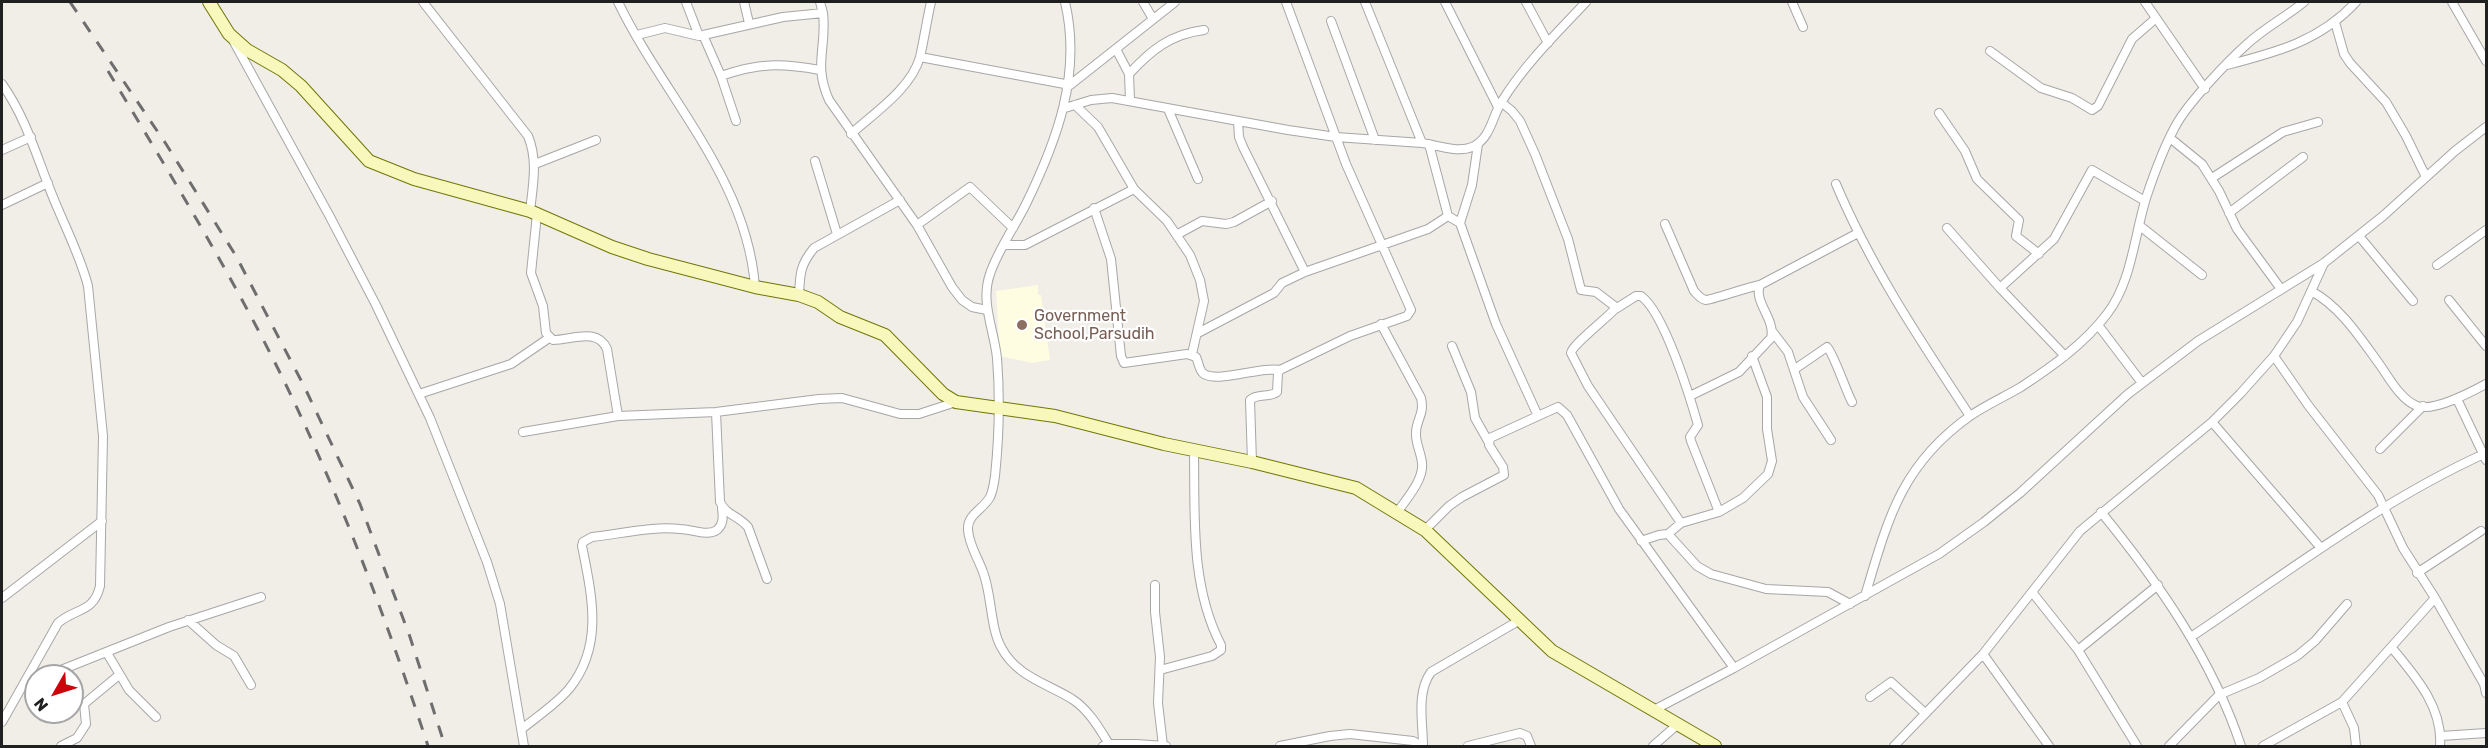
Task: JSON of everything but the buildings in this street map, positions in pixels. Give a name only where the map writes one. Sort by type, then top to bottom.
[{"type":"main road","points":[[209,2],[229,34],[247,50],[282,70],[301,86],[369,161],[414,179],[533,212],[621,250],[755,287],[799,295],[818,302],[840,317],[885,336],[943,394],[956,402],[1055,416],[1356,488],[1425,530],[1552,651],[1715,747]]},
{"type":"street","points":[[423,2],[528,135],[535,164],[531,273],[543,306],[546,333],[549,338]]},
{"type":"street","points":[[618,2],[668,89],[715,162],[747,233],[753,261],[755,287]]},
{"type":"street","points":[[686,2],[721,76],[736,121]]},
{"type":"street","points":[[744,2],[749,23]]},
{"type":"street","points":[[820,2],[825,29],[820,70],[822,84],[829,100],[917,225],[939,266],[962,300],[972,307],[987,310]]},
{"type":"street","points":[[851,134],[903,86],[920,57],[931,2]]},
{"type":"street","points":[[1065,2],[1070,22],[1070,85],[1065,108],[1026,204],[990,272],[986,288],[987,310],[997,358],[998,409],[993,490],[990,498],[969,520],[969,538],[990,595],[1000,646],[1026,675],[1083,708],[1092,718],[1107,746],[1136,744],[1164,746],[1158,703],[1160,670],[1155,585]]},
{"type":"street","points":[[1143,2],[1153,19]]},
{"type":"street","points":[[920,57],[1070,85],[1175,2]]},
{"type":"street","points":[[1192,354],[1196,357],[1202,372],[1208,376],[1237,375],[1271,368],[1280,370],[1381,324],[1407,316],[1412,310],[1336,137],[1286,2]]},
{"type":"street","points":[[1365,2],[1426,143],[1448,216],[1460,223]]},
{"type":"street","points":[[1445,2],[1499,105],[1512,111],[1520,121],[1568,239],[1581,290],[1596,292],[1616,308]]},
{"type":"street","points":[[1526,2],[1548,43]]},
{"type":"street","points":[[1065,108],[1113,98],[1238,122],[1336,137],[1426,143],[1470,149],[1478,144],[1491,126],[1499,105],[1513,83],[1586,2]]},
{"type":"street","points":[[1792,2],[1803,27]]},
{"type":"street","points":[[2145,2],[2205,89]]},
{"type":"street","points":[[1865,596],[1886,526],[1899,495],[1917,465],[1939,442],[1970,416],[2021,386],[2065,356],[2098,325],[2120,291],[2140,226],[2145,201],[2175,126],[2186,110],[2246,45],[2304,2]]},
{"type":"street","points":[[2227,65],[2304,41],[2335,22],[2356,2]]},
{"type":"street","points":[[2452,2],[2487,61]]},
{"type":"street","points":[[637,35],[665,28],[701,36],[749,23],[823,13]]},
{"type":"street","points":[[1990,51],[2041,87],[2072,98],[2092,110],[2098,106],[2132,39],[2155,19]]},
{"type":"street","points":[[1331,21],[1375,140]]},
{"type":"street","points":[[2335,22],[2344,54],[2386,102],[2426,177]]},
{"type":"street","points":[[1129,74],[1150,52],[1174,36],[1204,30]]},
{"type":"street","points":[[229,34],[334,225],[419,394],[490,573],[500,604],[523,728],[524,747]]},
{"type":"street","points":[[1116,49],[1129,74],[1130,100]]},
{"type":"street","points":[[721,76],[765,64],[786,64],[820,70]]},
{"type":"street","points":[[2,84],[18,109],[31,137],[82,264],[88,286],[103,436],[98,595],[84,610],[64,617],[58,623],[2,723]]},
{"type":"street","points":[[1075,105],[1098,127],[1134,189],[1178,234],[1200,280],[1204,301],[1192,354]]},
{"type":"street","points":[[1168,109],[1198,179]]},
{"type":"street","points":[[1939,113],[1965,151],[1977,180],[2016,216],[2019,225],[2016,236],[2039,254]]},
{"type":"street","points":[[1238,122],[1239,137],[1243,147],[1272,201],[1305,272]]},
{"type":"street","points":[[2212,178],[2283,132],[2318,122]]},
{"type":"street","points":[[1652,711],[1939,554],[2020,493],[2142,383],[2198,341],[2324,263],[2359,236],[2455,151],[2487,127]]},
{"type":"street","points":[[2,150],[31,137]]},
{"type":"street","points":[[2170,138],[2202,164],[2212,178],[2237,229],[2281,289]]},
{"type":"street","points":[[535,164],[596,140]]},
{"type":"street","points":[[1478,144],[1472,185],[1460,223],[1496,324],[1538,416]]},
{"type":"street","points":[[2229,213],[2303,157]]},
{"type":"street","points":[[815,161],[837,234]]},
{"type":"street","points":[[2000,288],[2054,239],[2092,170],[2145,201]]},
{"type":"street","points":[[2,205],[48,183]]},
{"type":"street","points":[[1836,184],[1858,232],[1912,329],[1970,416]]},
{"type":"street","points":[[917,225],[970,187],[1013,228]]},
{"type":"street","points":[[1005,245],[1025,245],[1134,189]]},
{"type":"street","points":[[799,295],[800,273],[804,260],[814,248],[900,200]]},
{"type":"street","points":[[1178,234],[1202,221],[1226,224],[1234,222],[1272,201]]},
{"type":"street","points":[[1094,208],[1111,259],[1122,360],[1127,364],[1192,354]]},
{"type":"street","points":[[1198,333],[1275,293],[1282,283],[1305,272],[1428,229],[1448,216]]},
{"type":"street","points":[[1665,224],[1694,291],[1700,298],[1707,300],[1738,289],[1760,285],[1858,232]]},
{"type":"street","points":[[2140,226],[2202,275]]},
{"type":"street","points":[[1947,228],[2065,356]]},
{"type":"street","points":[[2437,265],[2487,230]]},
{"type":"street","points":[[2359,236],[2413,302]]},
{"type":"street","points":[[1893,747],[1983,654],[2058,557],[2102,512],[2212,422],[2274,356],[2297,322],[2324,263]]},
{"type":"street","points":[[1760,285],[1759,294],[1772,331],[1782,342],[1796,369],[1803,397],[1831,440]]},
{"type":"street","points":[[2312,291],[2332,306],[2408,400],[2416,405],[2423,406],[2457,399],[2487,384]]},
{"type":"street","points":[[1681,523],[1588,386],[1571,353],[1575,345],[1616,308],[1636,297],[1641,296],[1647,300],[1680,368],[1698,425],[1690,437],[1691,441],[1719,512]]},
{"type":"street","points":[[2449,300],[2487,346]]},
{"type":"street","points":[[1381,324],[1421,398],[1423,406],[1423,415],[1415,436],[1423,466],[1416,485],[1397,513]]},
{"type":"street","points":[[2098,325],[2142,383]]},
{"type":"street","points":[[1690,396],[1739,372],[1771,338],[1772,331]]},
{"type":"street","points":[[419,394],[511,364],[549,338],[558,340],[593,336],[604,341],[607,348],[618,416]]},
{"type":"street","points":[[1425,530],[1462,497],[1504,475],[1505,471],[1475,418],[1471,392],[1452,346]]},
{"type":"street","points":[[1796,369],[1827,346],[1833,353],[1843,384],[1852,402]]},
{"type":"street","points":[[1641,541],[1668,534],[1681,523],[1719,512],[1743,498],[1768,474],[1772,460],[1767,429],[1767,397],[1764,382],[1752,356]]},
{"type":"street","points":[[2274,356],[2326,429],[2367,479],[2417,573],[2435,598],[2476,669],[2487,693]]},
{"type":"street","points":[[1251,462],[1250,400],[1254,397],[1275,394],[1278,390],[1277,377],[1280,370]]},
{"type":"street","points":[[523,432],[618,416],[716,412],[819,399],[842,398],[885,412],[919,414],[956,402]]},
{"type":"street","points":[[2191,637],[2383,506],[2437,476],[2486,456],[2457,399]]},
{"type":"street","points":[[2379,449],[2423,406]]},
{"type":"street","points":[[1488,441],[1494,435],[1558,407],[1562,409],[1619,509],[1734,668]]},
{"type":"street","points":[[523,728],[568,690],[583,669],[590,645],[593,621],[593,598],[583,542],[592,537],[655,530],[679,528],[706,533],[719,528],[723,521],[716,412]]},
{"type":"street","points":[[2212,422],[2320,548]]},
{"type":"street","points":[[1160,670],[1212,656],[1221,651],[1221,645],[1206,610],[1201,584],[1196,531],[1194,450]]},
{"type":"street","points":[[722,508],[726,513],[743,521],[748,527],[767,579]]},
{"type":"street","points":[[2102,512],[2158,585],[2191,637],[2241,747]]},
{"type":"street","points":[[2,598],[102,521]]},
{"type":"street","points":[[2417,573],[2481,531]]},
{"type":"street","points":[[1668,534],[1697,566],[1711,574],[1766,589],[1828,592],[1850,604]]},
{"type":"street","points":[[2078,650],[2158,585]]},
{"type":"street","points":[[2032,592],[2078,650],[2137,747]]},
{"type":"street","points":[[78,664],[188,620],[261,597]]},
{"type":"street","points":[[2263,747],[2342,702],[2435,598]]},
{"type":"street","points":[[2169,747],[2219,695],[2259,678],[2297,656],[2315,641],[2348,604]]},
{"type":"street","points":[[188,620],[216,645],[234,656],[251,685]]},
{"type":"street","points":[[1423,747],[1422,693],[1424,682],[1431,672],[1520,620]]},
{"type":"street","points":[[2392,648],[2416,676],[2428,696],[2441,736],[2440,747]]},
{"type":"street","points":[[107,653],[129,690],[156,717]]},
{"type":"street","points":[[1983,654],[2049,747]]},
{"type":"street","points":[[61,747],[77,738],[86,724],[84,704],[119,675]]},
{"type":"street","points":[[1870,697],[1891,682],[1924,713]]},
{"type":"street","points":[[2342,702],[2354,728],[2356,747]]},
{"type":"street","points":[[1653,747],[1677,725]]},
{"type":"street","points":[[1468,747],[1520,733],[1527,736],[1531,747]]},
{"type":"street","points":[[2441,736],[2487,733]]},
{"type":"street","points":[[1280,747],[1350,734],[1413,741],[1423,747]]},
{"type":"shaded area","name":"Government School,Parsudih","points":[[1038,285],[1050,360],[1032,363],[1000,356],[996,291]]},
{"type":"railway","points":[[70,2],[166,144],[236,256],[304,386],[360,504],[410,637],[445,746]]},
{"type":"railway","points":[[108,71],[223,266],[287,387],[364,564],[428,746]]},
{"type":"place","name":"Government School,Parsudih","points":[[1022,325]]}]
